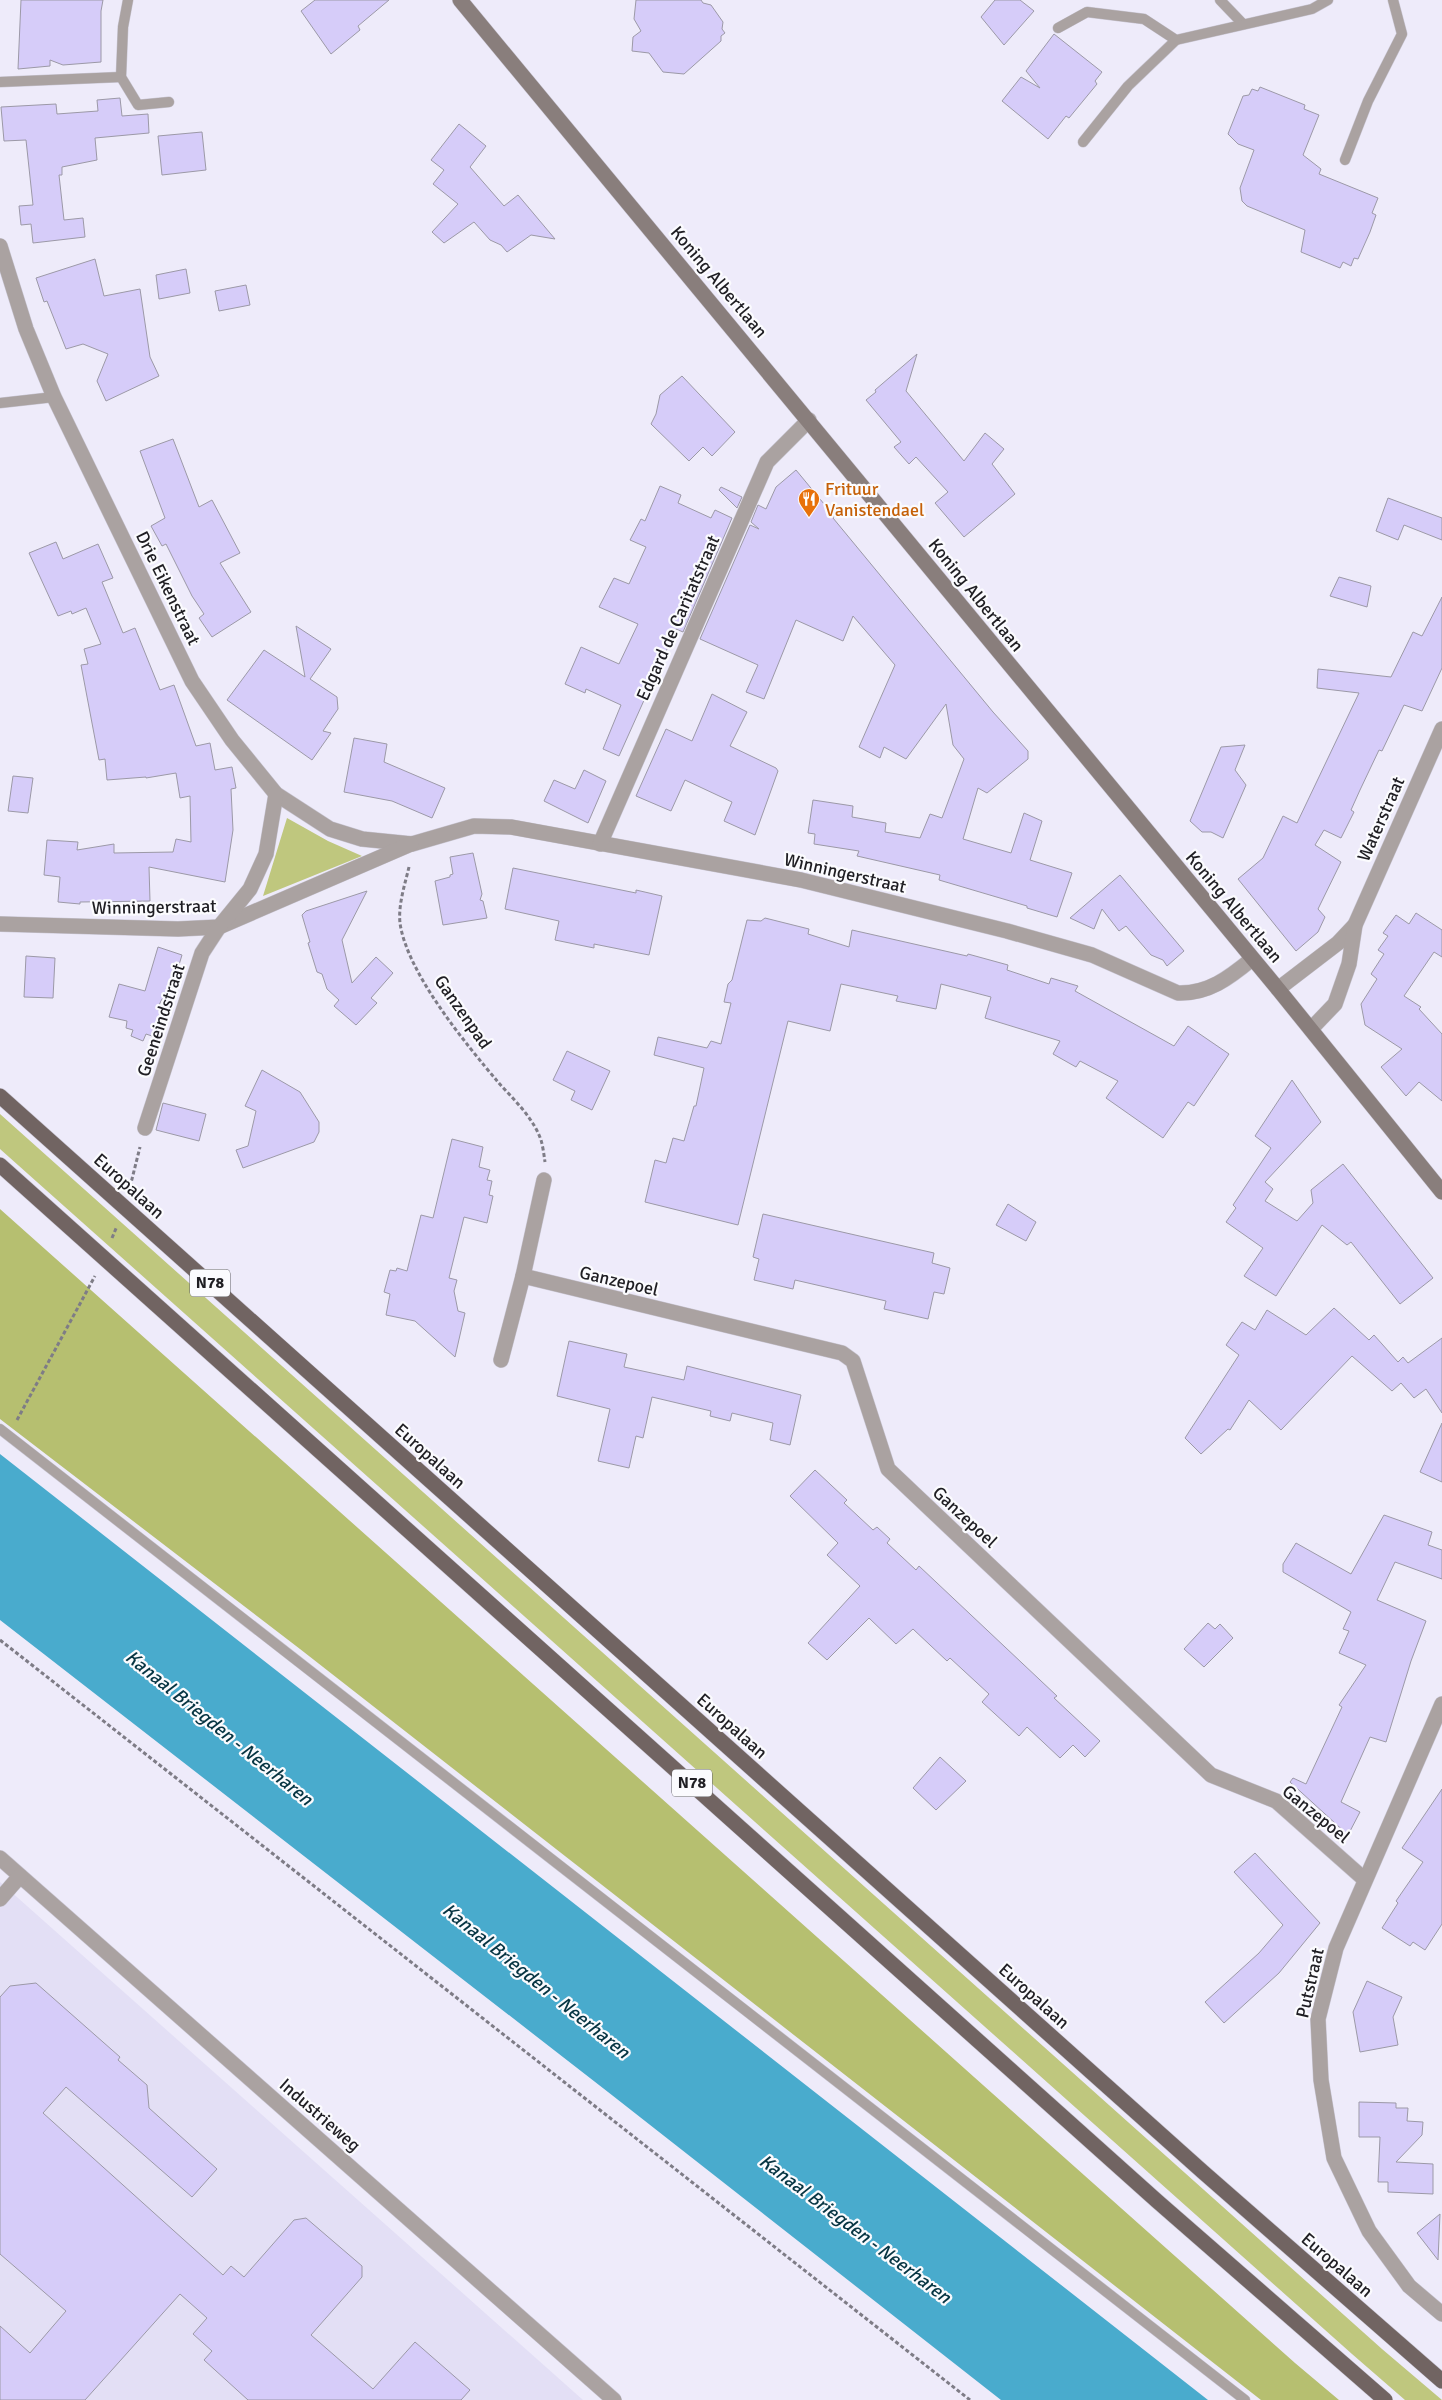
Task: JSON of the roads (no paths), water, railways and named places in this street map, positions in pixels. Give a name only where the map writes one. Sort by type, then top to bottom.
[{"type":"main road","name":"Europalaan","points":[[0,1096],[1196,2165],[1442,2381]]},
{"type":"main road","name":"N78","points":[[0,1165],[1157,2201],[1385,2400]]},
{"type":"street","name":"Koning Albertlaan","points":[[460,0],[1278,989],[1442,1192]]},
{"type":"street","name":"Drie Eikenstraat","points":[[1,255],[26,329],[54,397],[192,681],[232,740],[276,794]]},
{"type":"street","name":"Edgard de Caritatstraat","points":[[600,844],[767,462],[809,420]]},
{"type":"street","name":"Waterstraat","points":[[1310,1029],[1335,1004],[1349,964],[1355,925],[1442,729]]},
{"type":"street","name":"Winningerstraat","points":[[276,794],[330,830],[362,839],[412,844]]},
{"type":"street","points":[[219,927],[250,889],[266,854],[276,794]]},
{"type":"street","name":"Winningerstraat","points":[[0,924],[178,929],[219,927],[412,844],[474,826],[511,826],[802,880],[1007,931],[1092,955],[1178,994],[1192,994],[1211,988],[1252,959]]},
{"type":"street","name":"Waterstraat","points":[[1278,989],[1338,943],[1355,925]]},
{"type":"street","name":"Geeneindstraat","points":[[145,1128],[202,953],[219,927]]},
{"type":"street","points":[[500,1360],[523,1276],[544,1180]]},
{"type":"street","name":"Ganzepoel","points":[[523,1276],[842,1353],[854,1361],[888,1469],[1211,1775],[1276,1801],[1364,1879]]},
{"type":"street","name":"Putstraat","points":[[1442,1704],[1364,1879],[1336,1948],[1318,2019],[1321,2080],[1334,2158],[1369,2231],[1409,2286],[1442,2314]]},
{"type":"street","name":"Industrieweg","points":[[0,1858],[614,2400]]},
{"type":"street","points":[[0,1899],[20,1876]]},
{"type":"lane","points":[[128,0],[123,26],[121,77],[138,105],[169,102]]},
{"type":"lane","points":[[1220,0],[1243,24]]},
{"type":"lane","points":[[1083,142],[1128,86],[1176,40],[1312,9],[1328,0]]},
{"type":"lane","points":[[1345,160],[1368,100],[1402,34],[1393,0]]},
{"type":"lane","points":[[1058,28],[1087,12],[1144,19],[1176,40]]},
{"type":"lane","points":[[0,82],[121,77]]},
{"type":"lane","points":[[0,403],[54,397]]},
{"type":"lane","points":[[0,1429],[1245,2400]]},
{"type":"water","name":"Kanaal Briegden - Neerharen","points":[[0,1454],[1208,2400],[1001,2400],[0,1620]]},
{"type":"place","name":"Frituur Vanistendael","points":[[809,518]]}]
